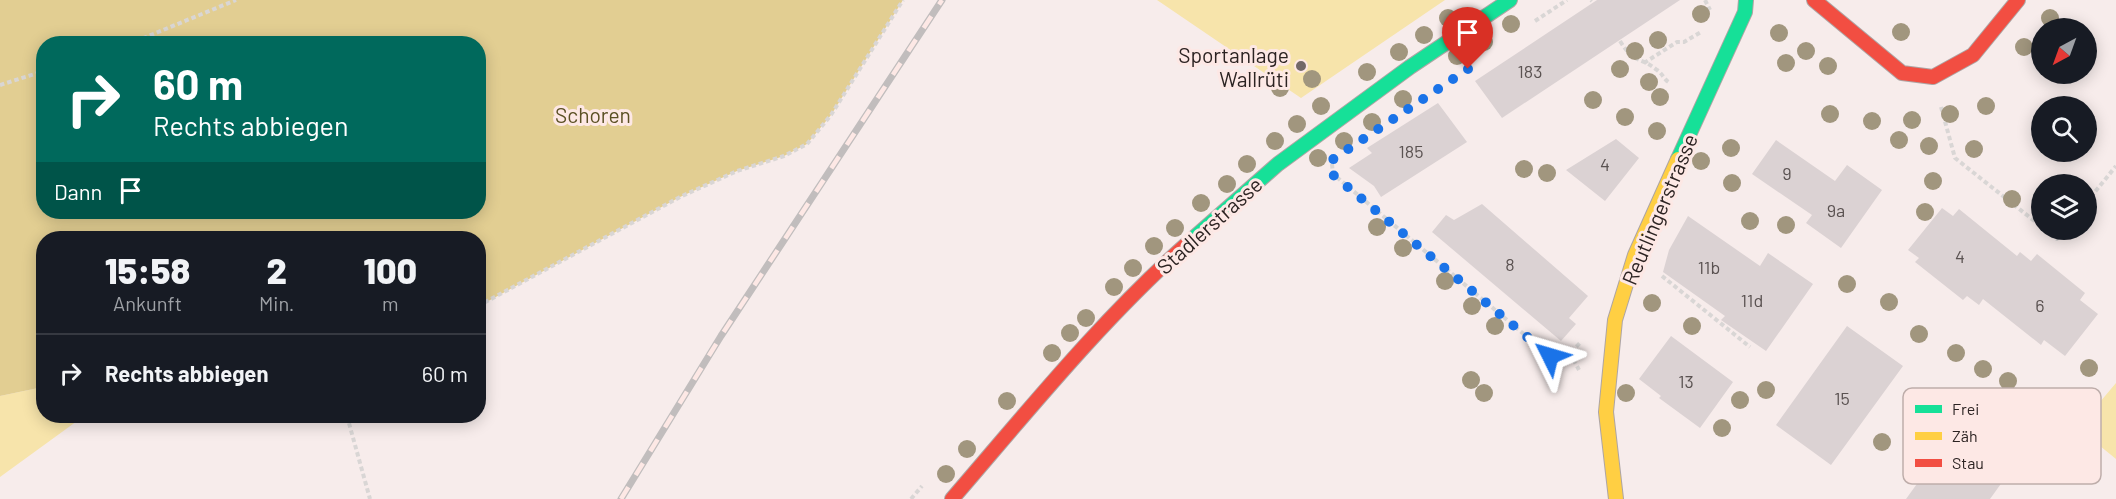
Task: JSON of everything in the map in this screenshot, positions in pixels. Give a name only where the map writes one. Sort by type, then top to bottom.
[{"type":"street","name":"Stadlerstrasse","points":[[952,499],[1059,375],[1166,263],[1278,164],[1410,67],[1510,0]]},
{"type":"street","name":"Reutlingerstrasse","points":[[1616,499],[1606,412],[1615,320],[1635,255],[1745,12],[1746,0]]},
{"type":"street","points":[[1814,0],[1902,73],[1933,77],[1973,55],[2018,0]]},
{"type":"path","points":[[148,36],[236,0]]},
{"type":"path","points":[[486,302],[680,197],[737,171],[784,156],[807,144],[831,116],[903,0]]},
{"type":"path","points":[[1530,24],[1567,0]]},
{"type":"path","points":[[1705,0],[1711,8],[1707,19]]},
{"type":"path","points":[[1644,63],[1677,42],[1684,42],[1704,30]]},
{"type":"path","points":[[1620,41],[1630,56],[1658,70],[1665,81],[1670,83]]},
{"type":"path","points":[[0,85],[36,74]]},
{"type":"path","points":[[1933,77],[1955,158],[2031,218]]},
{"type":"path","points":[[1332,160],[1332,174],[1550,356],[1570,353],[1586,335]]},
{"type":"path","points":[[2097,189],[2116,166]]},
{"type":"path","points":[[1635,255],[1750,347]]},
{"type":"path","points":[[349,423],[370,499]]},
{"type":"shaded area","name":"Sportanlage Wallrüti","points":[[1157,0],[1445,0],[1301,98]]},
{"type":"shaded area","points":[[2116,383],[2116,459],[2101,447],[2101,401]]},
{"type":"shaded area","points":[[36,388],[36,423],[74,423],[0,477],[0,396]]},
{"type":"green space","name":"Schoren","points":[[0,0],[903,0],[831,115],[807,144],[784,156],[737,171],[680,197],[486,302],[486,231],[36,231],[36,388],[0,396]]},
{"type":"building","points":[[1597,0],[1680,0],[1502,118],[1475,81]]},
{"type":"building","points":[[1438,103],[1467,142],[1381,197],[1374,186],[1349,168],[1372,153],[1367,148]]},
{"type":"building","points":[[1616,139],[1639,158],[1605,201],[1566,170]]},
{"type":"building","points":[[1776,140],[1835,181],[1847,165],[1882,190],[1841,248],[1806,223],[1812,215],[1752,174]]},
{"type":"building","points":[[1482,204],[1588,296],[1569,318],[1576,324],[1561,341],[1432,232],[1446,215],[1454,220]]},
{"type":"building","points":[[1942,208],[1953,216],[1959,209],[2017,256],[2020,252],[2031,261],[2037,254],[2085,293],[2080,300],[2098,314],[2065,356],[2044,340],[2041,345],[1983,299],[1979,305],[1967,296],[1963,300],[1915,262],[1919,258],[1908,250]]},
{"type":"building","points":[[1688,216],[1760,266],[1768,253],[1813,284],[1766,351],[1721,320],[1725,316],[1663,272],[1669,250]]},
{"type":"building","points":[[1847,326],[1903,366],[1831,465],[1776,425]]},
{"type":"building","points":[[1671,336],[1733,382],[1700,428],[1659,398],[1661,396],[1639,379]]},
{"type":"building","points":[[1917,484],[2001,484],[1990,499],[1906,499]]},
{"type":"railway","points":[[621,499],[721,336],[942,0]]},
{"type":"traffic: fast","points":[[1189,242],[1278,164],[1410,67],[1510,0]]},
{"type":"traffic: fast","points":[[1678,159],[1745,12],[1746,0]]},
{"type":"traffic: slow","points":[[1616,499],[1606,412],[1615,320],[1635,255],[1678,159]]},
{"type":"traffic: jam","points":[[1814,0],[1902,73],[1933,77],[1973,55],[2018,0]]},
{"type":"traffic: jam","points":[[952,499],[1096,334],[1189,242]]},
{"type":"place","name":"Sportanlage Wallrüti","points":[[1301,66]]},
{"type":"route","points":[[1468,69],[1332,160],[1332,174],[1550,356]]}]
